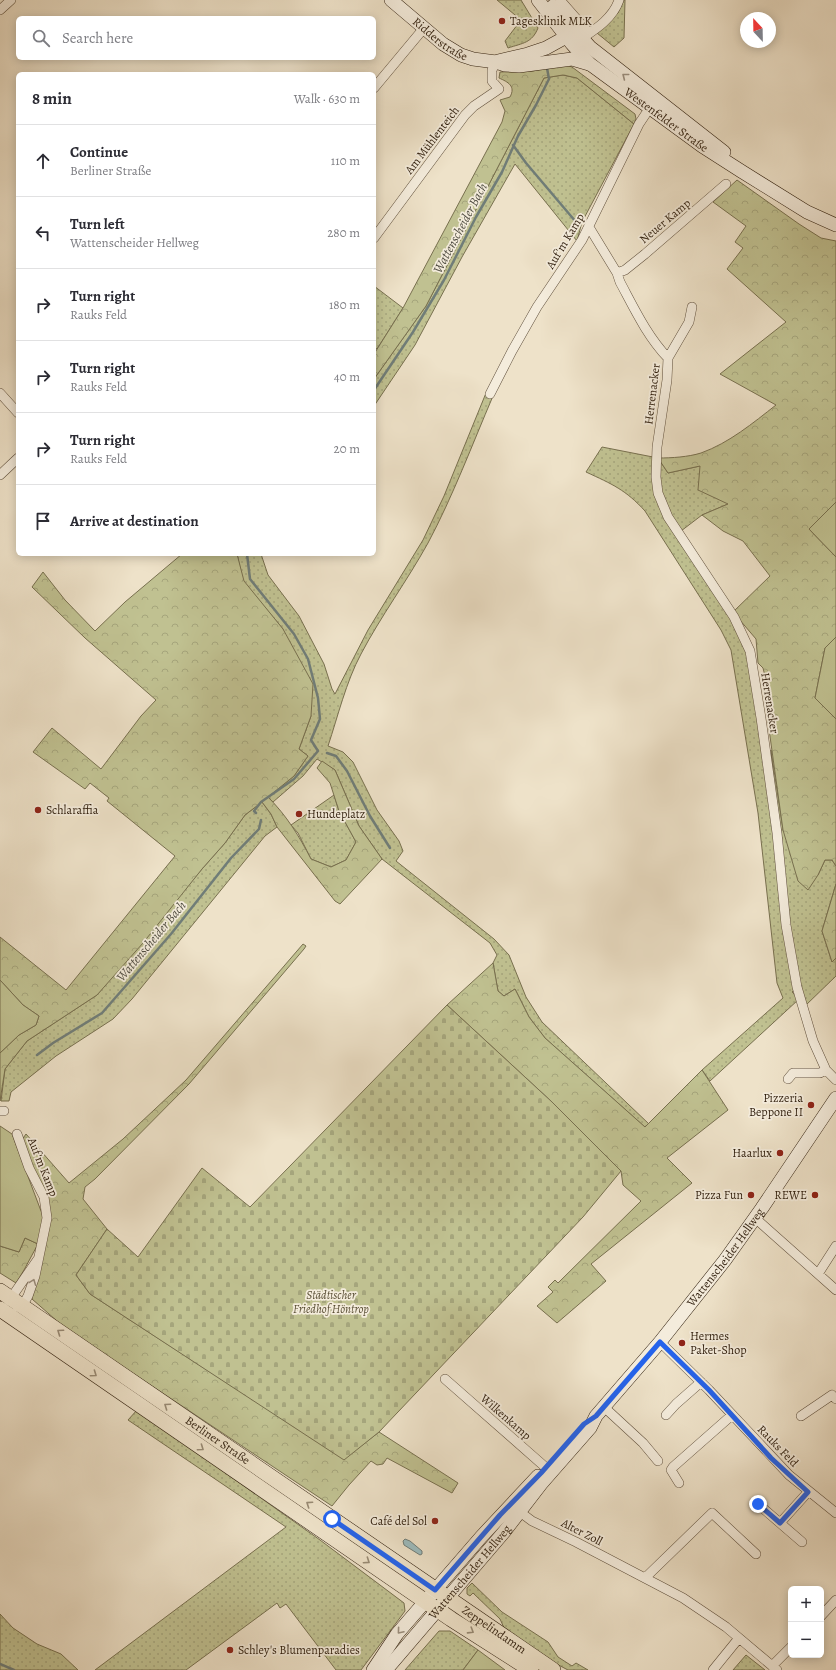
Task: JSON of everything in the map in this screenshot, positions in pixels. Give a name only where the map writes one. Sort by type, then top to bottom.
[{"type":"main road","name":"Ridderstraße","points":[[391,0],[446,47],[461,55],[473,59],[496,62],[505,66],[519,66],[572,59],[590,64]]},
{"type":"main road","name":"Westenfelder Straße","points":[[538,0],[577,38],[616,69],[653,104]]},
{"type":"main road","name":"Westenfelder Straße","points":[[548,0],[577,38],[590,64],[708,139],[767,188],[807,212],[836,225]]},
{"type":"main road","name":"Ridderstraße","points":[[496,62],[577,38]]},
{"type":"main road","name":"Ridderstraße","points":[[534,64],[542,57],[577,38]]},
{"type":"main road","name":"Wattenscheider Hellweg","points":[[373,1670],[397,1634],[425,1601],[515,1508],[549,1470],[584,1424],[600,1412],[660,1342],[725,1260],[836,1098]]},
{"type":"main road","name":"Berliner Straße","points":[[11,1298],[435,1590]]},
{"type":"main road","name":"Berliner Straße","points":[[2,1311],[425,1601]]},
{"type":"main road","name":"Wattenscheider Hellweg","points":[[386,1670],[504,1532],[515,1508]]},
{"type":"main road","name":"Zeppelindamm","points":[[435,1590],[552,1670]]},
{"type":"main road","name":"Zeppelindamm","points":[[425,1601],[530,1670]]},
{"type":"street","points":[[0,10],[11,0]]},
{"type":"street","points":[[560,0],[577,38],[612,14],[619,0]]},
{"type":"street","points":[[376,86],[424,28]]},
{"type":"street","name":"Am Mühlenteich","points":[[376,235],[465,115],[499,89],[492,81],[492,70],[496,62]]},
{"type":"street","name":"Auf'm Kamp","points":[[490,394],[537,307],[582,240],[638,124],[653,104]]},
{"type":"street","name":"Neuer Kamp","points":[[617,273],[625,270],[646,254],[726,184]]},
{"type":"street","name":"Herrenacker","points":[[589,227],[617,273],[620,282],[648,333],[658,348],[668,358]]},
{"type":"street","name":"Herrenacker","points":[[692,307],[689,322],[668,358],[667,386],[657,447],[656,478],[658,493],[668,517],[734,617],[750,651],[777,833],[786,925],[796,987],[813,1041],[826,1070],[836,1080]]},
{"type":"street","points":[[0,392],[16,411]]},
{"type":"street","points":[[0,475],[16,460]]},
{"type":"street","points":[[788,1079],[793,1073],[820,1073],[826,1070]]},
{"type":"street","name":"Auf'm Kamp","points":[[11,1298],[35,1276],[47,1218],[44,1197],[29,1168],[17,1134]]},
{"type":"street","points":[[755,1218],[836,1290]]},
{"type":"street","points":[[818,1274],[836,1246]]},
{"type":"street","name":"Auf'm Kamp","points":[[2,1311],[40,1256]]},
{"type":"street","points":[[2,1311],[11,1298]]},
{"type":"street","name":"Rauks Feld","points":[[660,1342],[701,1382],[784,1471],[836,1514]]},
{"type":"street","name":"Wilkenkamp","points":[[444,1379],[549,1470]]},
{"type":"street","points":[[666,1416],[676,1404],[701,1382]]},
{"type":"street","points":[[801,1416],[832,1395],[836,1398]]},
{"type":"street","points":[[600,1412],[643,1443],[658,1460]]},
{"type":"street","points":[[679,1483],[671,1470],[673,1467],[732,1415]]},
{"type":"street","points":[[780,1523],[808,1492]]},
{"type":"street","points":[[758,1504],[802,1542]]},
{"type":"street","name":"Alter Zoll","points":[[515,1508],[532,1521],[576,1542],[683,1598],[726,1627],[775,1668],[788,1650]]},
{"type":"street","points":[[645,1578],[712,1513],[756,1554]]},
{"type":"street","points":[[824,1613],[836,1600]]},
{"type":"street","points":[[713,1670],[739,1638]]},
{"type":"green space","points":[[497,0],[521,0],[538,28],[530,40],[508,48],[505,41],[521,20]]},
{"type":"green space","points":[[624,0],[624,38],[614,47],[597,33],[618,13]]},
{"type":"green space","points":[[565,64],[572,67],[635,114],[636,119],[634,124],[577,78],[563,75],[544,78],[426,306],[376,376],[376,351],[403,308],[502,122],[505,111],[500,100],[510,97],[512,87],[499,78],[500,72],[533,71]]},
{"type":"green space","points":[[563,75],[577,78],[634,124],[582,222],[577,241],[515,164],[462,257],[415,345],[376,403],[376,376],[426,306],[544,78]]},
{"type":"green space","points":[[737,180],[821,238],[836,241],[836,502],[809,529],[836,557],[836,637],[825,648],[815,698],[836,719],[836,866],[832,860],[825,860],[818,875],[808,890],[798,881],[783,830],[763,686],[767,684],[763,668],[758,663],[756,639],[733,612],[770,576],[743,541],[723,531],[702,515],[728,504],[698,490],[700,466],[668,473],[658,458],[691,455],[711,449],[740,432],[776,405],[720,374],[786,322],[727,269],[743,248],[735,242],[746,226],[713,202]]},
{"type":"green space","points":[[376,288],[403,308],[377,349],[376,348]]},
{"type":"green space","points":[[486,393],[493,396],[454,489],[428,543],[361,654],[347,688],[328,746],[343,752],[353,762],[377,810],[399,841],[403,851],[396,861],[494,939],[509,955],[526,997],[542,1022],[649,1124],[646,1128],[545,1038],[529,1017],[515,989],[504,996],[498,991],[493,963],[497,955],[490,943],[382,859],[359,826],[335,770],[317,759],[303,776],[273,802],[268,797],[294,776],[308,756],[299,749],[311,716],[283,629],[243,581],[237,556],[262,556],[268,575],[299,616],[324,664],[335,694],[368,630],[423,540],[444,496]]},
{"type":"green space","points":[[602,447],[658,458],[668,473],[700,466],[728,504],[702,515],[681,531],[728,612],[750,661],[795,989],[792,992],[798,997],[798,1000],[710,1081],[702,1070],[783,998],[777,983],[758,813],[731,650],[721,630],[645,511],[618,488],[586,472]]},
{"type":"green space","points":[[836,502],[836,557],[809,529]]},
{"type":"green space","points":[[180,556],[238,556],[244,581],[283,629],[313,684],[311,716],[299,749],[308,756],[294,776],[268,797],[292,826],[311,859],[331,867],[346,860],[356,842],[339,811],[330,783],[317,768],[322,761],[335,770],[359,826],[382,859],[340,904],[335,901],[277,827],[271,814],[262,802],[245,815],[225,843],[202,869],[143,943],[97,995],[27,1041],[5,1069],[0,1101],[0,1053],[19,1035],[36,1025],[39,1016],[23,1005],[0,980],[0,937],[66,990],[175,856],[107,801],[109,798],[90,783],[85,789],[33,752],[52,728],[101,769],[141,716],[156,700],[85,638],[32,587],[43,572],[65,600],[95,631],[125,602]]},
{"type":"green space","points":[[836,637],[836,719],[815,698],[825,648]]},
{"type":"green space","points":[[771,750],[783,830],[818,875],[825,860],[832,860],[836,866],[836,884],[822,931],[832,962],[836,958],[836,976],[805,1006],[794,967]]},
{"type":"green space","points":[[334,795],[339,811],[356,842],[346,860],[331,867],[311,859],[298,833],[291,825]]},
{"type":"green space","points":[[262,802],[271,814],[277,827],[265,836],[132,999],[113,1019],[56,1056],[11,1092],[9,1101],[1,1101],[5,1069],[27,1041],[97,995],[225,843],[245,815]]},
{"type":"green space","points":[[836,884],[836,958],[832,962],[822,931]]},
{"type":"green space","points":[[303,944],[306,946],[304,949],[189,1084],[95,1179],[85,1187],[83,1199],[107,1229],[76,1275],[90,1294],[344,1459],[379,1432],[458,1483],[452,1493],[387,1458],[383,1464],[377,1465],[371,1461],[332,1506],[65,1328],[32,1299],[50,1217],[21,1141],[26,1134],[69,1183],[123,1139],[186,1080]]},
{"type":"green space","points":[[493,963],[498,991],[504,996],[515,989],[529,1017],[545,1038],[645,1127],[702,1070],[728,1110],[667,1158],[692,1183],[591,1264],[606,1281],[557,1323],[537,1306],[553,1292],[548,1287],[555,1280],[558,1283],[641,1201],[623,1185],[621,1171],[552,1102],[447,1005]]},
{"type":"green space","points":[[0,980],[23,1005],[39,1016],[36,1025],[19,1035],[0,1053]]},
{"type":"green space","name":"Städtischer Friedhof Höntrop","points":[[447,1005],[552,1102],[621,1171],[583,1217],[379,1432],[344,1460],[90,1294],[76,1275],[107,1229],[138,1257],[202,1168],[250,1207]]},
{"type":"green space","points":[[0,1126],[12,1134],[44,1219],[38,1244],[25,1238],[19,1252],[0,1246]]},
{"type":"green space","points":[[25,1238],[38,1244],[16,1283],[0,1273],[0,1246],[19,1252]]},
{"type":"green space","points":[[137,1410],[320,1540],[404,1603],[405,1611],[361,1670],[336,1670],[286,1604],[280,1608],[277,1603],[186,1670],[95,1670],[286,1527],[128,1420]]},
{"type":"green space","points":[[472,1583],[502,1612],[548,1642],[558,1657],[572,1666],[576,1663],[588,1670],[568,1670],[549,1660],[505,1630],[500,1619],[473,1593],[470,1596],[467,1594],[467,1588]]},
{"type":"green space","points":[[0,1614],[13,1628],[37,1644],[61,1654],[78,1670],[0,1670]]},
{"type":"green space","points":[[439,1631],[450,1631],[478,1650],[463,1670],[405,1670]]},
{"type":"green space","points":[[478,1650],[505,1670],[463,1670]]},
{"type":"green space","points":[[746,1655],[765,1670],[733,1670]]},
{"type":"water","points":[[405,1539],[410,1541],[422,1551],[422,1554],[420,1555],[404,1545],[403,1541]]},
{"type":"waterway","name":"Wattenscheider Bach","points":[[376,387],[413,332],[444,280],[476,217],[502,172],[518,136],[549,79],[547,68]]},
{"type":"waterway","points":[[513,145],[526,163],[576,222]]},
{"type":"waterway","name":"Wattenscheider Bach","points":[[247,556],[250,579],[294,634],[308,659],[318,698],[320,719],[311,740],[318,751],[294,779],[261,802],[254,811],[256,813]]},
{"type":"waterway","points":[[327,753],[336,756],[347,771],[370,816],[390,848]]},
{"type":"waterway","name":"Wattenscheider Bach","points":[[37,1055],[53,1043],[102,1013],[171,934],[231,858],[259,829],[261,820]]},
{"type":"waterway","name":"Wattenscheider Bach","points":[[0,1664],[14,1670]]},
{"type":"place","name":"Tagesklinik MLK","points":[[502,21]]},
{"type":"place","name":"Schlaraffia","points":[[38,810]]},
{"type":"place","name":"Hundeplatz","points":[[299,814]]},
{"type":"place","name":"Pizzeria Beppone II","points":[[811,1105]]},
{"type":"place","name":"Haarlux","points":[[780,1153]]},
{"type":"place","name":"Pizza Fun","points":[[751,1195]]},
{"type":"place","name":"REWE","points":[[815,1195]]},
{"type":"place","name":"Hermes Paket-Shop","points":[[682,1343]]},
{"type":"place","name":"Café del Sol","points":[[435,1521]]},
{"type":"place","name":"Schley's Blumenparadies","points":[[230,1650]]},
{"type":"route","points":[[332,1519],[435,1590],[500,1515],[541,1473],[584,1424],[596,1416],[660,1342],[709,1390],[771,1458],[808,1492],[780,1523],[758,1504]]}]
